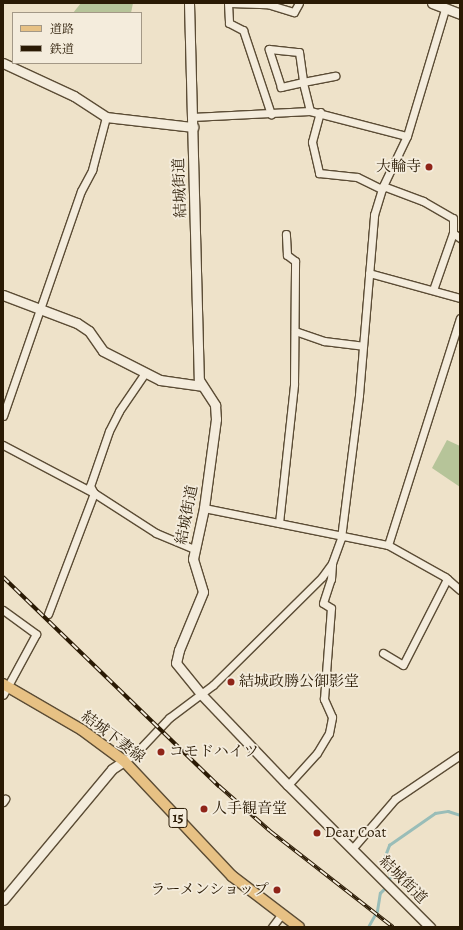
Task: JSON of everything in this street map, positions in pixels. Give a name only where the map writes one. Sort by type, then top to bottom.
[{"type":"main road","name":"結城街道","points":[[189,3],[199,380],[215,405],[216,419],[204,508],[194,549],[194,567],[203,592],[179,650],[176,663],[200,693],[288,785],[430,927]]},
{"type":"main road","points":[[432,3],[460,14]]},
{"type":"main road","points":[[3,63],[74,96],[106,116],[193,127]]},
{"type":"main road","points":[[3,295],[78,323],[89,331],[103,351],[160,380],[202,386]]},
{"type":"main road","name":"結城下妻線","points":[[5,689],[82,730],[124,761],[232,876],[281,915],[299,927]]},
{"type":"main road","points":[[3,900],[112,769],[124,761]]},
{"type":"street","points":[[271,114],[243,30],[229,23],[229,3],[267,4],[294,12],[299,3]]},
{"type":"street","points":[[124,761],[135,754],[158,728],[200,693],[213,685],[285,615],[322,577],[332,563],[341,538],[363,346],[374,215],[383,187],[408,136],[446,9]]},
{"type":"street","points":[[310,111],[304,82],[299,52],[269,49],[281,88],[304,82],[335,76]]},
{"type":"street","points":[[192,117],[271,114],[284,111],[310,111],[320,112],[408,136]]},
{"type":"street","points":[[320,112],[312,142],[319,173],[357,177],[423,201],[454,218],[453,233],[433,290]]},
{"type":"street","points":[[3,416],[81,191],[92,170],[106,116]]},
{"type":"street","points":[[453,233],[460,238]]},
{"type":"street","points":[[279,523],[294,384],[295,261],[288,254],[286,234]]},
{"type":"street","points":[[368,273],[460,298]]},
{"type":"street","points":[[388,545],[460,318]]},
{"type":"street","points":[[295,331],[324,341],[363,346]]},
{"type":"street","points":[[94,493],[90,486],[109,432],[118,411],[145,373]]},
{"type":"street","points":[[3,445],[94,493],[156,533],[194,549]]},
{"type":"street","points":[[48,614],[94,493]]},
{"type":"street","points":[[204,508],[279,523],[341,538],[388,545],[447,579],[460,590]]},
{"type":"street","points":[[288,785],[317,753],[329,733],[332,717],[324,699],[331,608],[323,603],[332,579],[332,563]]},
{"type":"street","points":[[383,653],[403,665],[447,579]]},
{"type":"street","points":[[3,610],[36,634],[5,689]]},
{"type":"street","points":[[352,849],[395,798],[460,755]]},
{"type":"street","points":[[272,927],[281,915]]},
{"type":"green space","points":[[81,3],[133,3],[131,12],[74,12]]},
{"type":"green space","points":[[447,440],[460,446],[460,487],[432,468]]},
{"type":"waterway","points":[[389,883],[390,874],[383,861],[389,845],[435,813],[448,811],[460,815]]},
{"type":"waterway","points":[[368,927],[377,911],[380,893],[386,887]]},
{"type":"railway","points":[[3,577],[219,786],[270,831],[393,927]]},
{"type":"place","name":"大輪寺","points":[[429,167]]},
{"type":"place","name":"結城政勝公御影堂","points":[[231,682]]},
{"type":"place","name":"コモドハイツ","points":[[161,752]]},
{"type":"place","name":"人手観音堂","points":[[204,809]]},
{"type":"place","name":"Dear Coat","points":[[317,833]]},
{"type":"place","name":"ラーメンショップ","points":[[277,890]]}]
